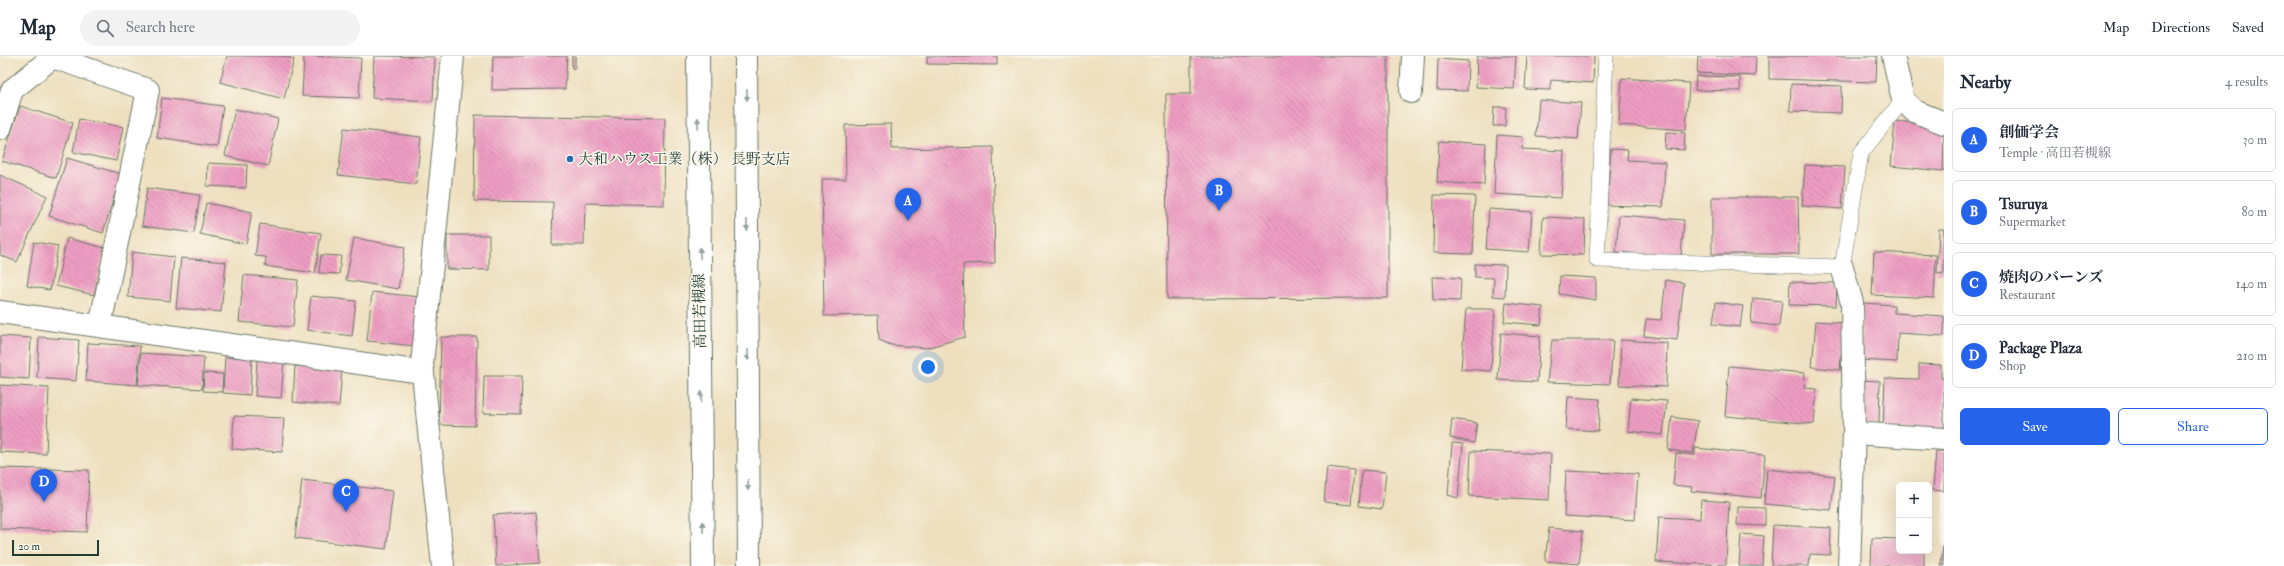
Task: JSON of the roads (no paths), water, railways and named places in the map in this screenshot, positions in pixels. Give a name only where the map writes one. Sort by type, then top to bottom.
[{"type":"street","points":[[443,566],[422,372],[453,56]]},
{"type":"street","name":"高田若槻線","points":[[698,56],[703,566]]},
{"type":"street","points":[[746,56],[749,566]]},
{"type":"street","points":[[1411,92],[1413,56]]},
{"type":"street","points":[[1893,56],[1902,100],[1914,111],[1944,123]]},
{"type":"street","points":[[0,129],[12,90],[53,57],[148,90],[100,326]]},
{"type":"street","points":[[1842,267],[1852,303],[1854,433],[1849,566]]},
{"type":"street","points":[[0,312],[422,372]]},
{"type":"street","points":[[1854,433],[1944,439]]},
{"type":"lane","points":[[1606,56],[1597,260],[1842,267],[1861,153],[1902,100]]},
{"type":"place","name":"大和ハウス工業（株） 長野支店","points":[[570,159]]},
{"type":"place","name":"Tsuruya","points":[[1219,211]]},
{"type":"place","name":"創価学会","points":[[908,221]]},
{"type":"place","name":"Package Plaza","points":[[44,502]]},
{"type":"place","name":"焼肉のバーンズ","points":[[346,512]]}]
